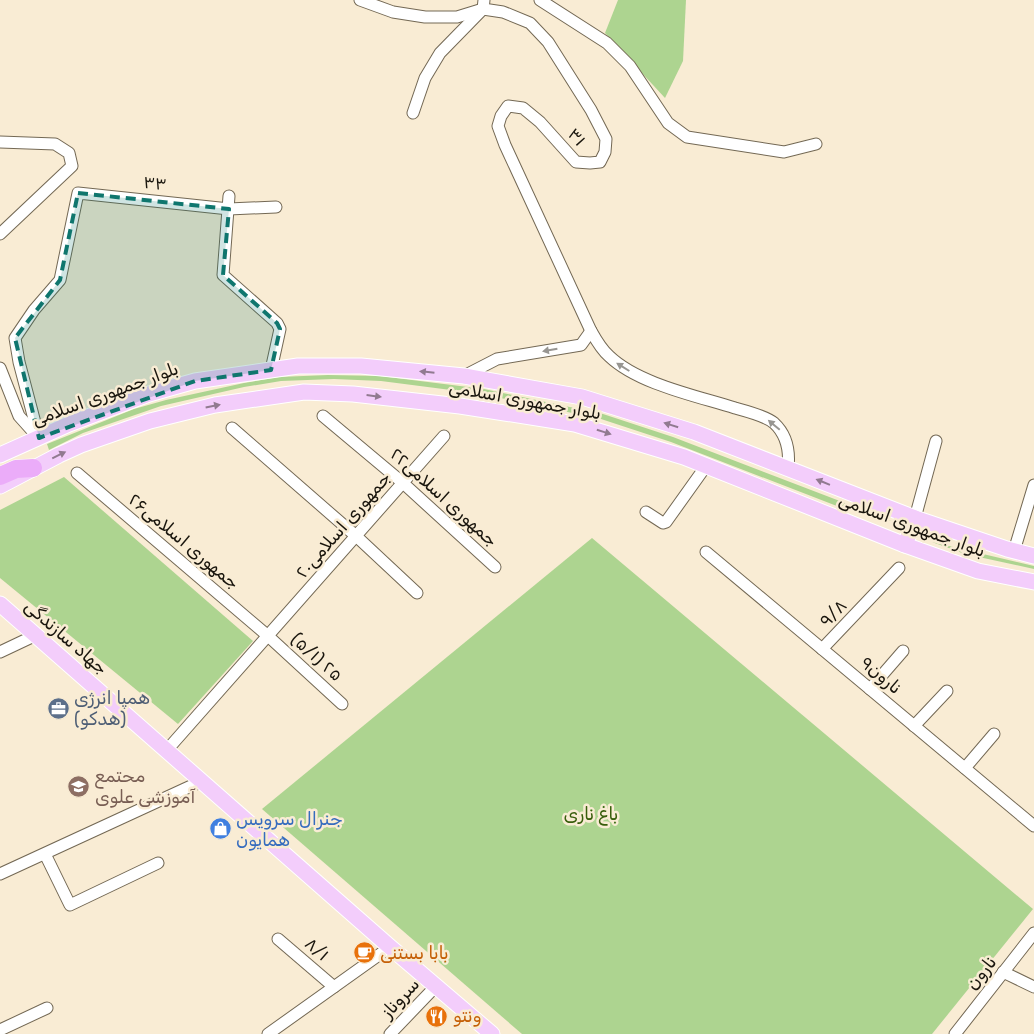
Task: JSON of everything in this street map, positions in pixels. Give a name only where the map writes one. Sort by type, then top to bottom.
[{"type":"highway","points":[[0,476],[16,469],[33,468]]},
{"type":"main road","name":"بلوار جمهوری اسلامی","points":[[0,455],[70,424],[149,394],[195,381],[298,366],[361,366],[464,376],[582,397],[694,432],[915,518],[1034,556]]},
{"type":"main road","name":"بلوار جمهوری اسلامی","points":[[0,486],[81,445],[150,421],[214,405],[304,392],[353,394],[460,406],[575,424],[684,457],[905,545],[978,571],[1034,582]]},
{"type":"main road","points":[[905,545],[915,518]]},
{"type":"main road","name":"جهاد سازندگی","points":[[0,604],[390,947],[492,1034]]},
{"type":"street","name":"۳۱","points":[[360,0],[393,12],[425,17],[457,17],[483,5],[530,23],[548,42],[591,110],[606,140],[605,152],[600,162],[576,162],[540,122],[523,108],[508,106],[500,116],[498,126],[513,164],[591,331]]},
{"type":"street","points":[[540,0],[607,44],[630,66],[668,123],[686,136],[784,152],[816,144]]},
{"type":"street","points":[[413,113],[424,78],[440,54],[483,5]]},
{"type":"street","points":[[0,142],[55,144],[69,153],[72,166],[0,234]]},
{"type":"street","name":"۳۳","points":[[39,438],[19,362],[16,338],[34,310],[60,280],[78,193],[229,209],[276,207]]},
{"type":"street","points":[[229,196],[223,275],[277,323],[280,329],[271,370]]},
{"type":"street","points":[[464,376],[497,359],[581,345],[591,331],[608,356],[623,368],[648,380],[749,412],[773,422],[786,436],[789,457],[788,468]]},
{"type":"street","points":[[0,368],[19,416],[39,438]]},
{"type":"street","name":"جمهوری اسلامی۲۲","points":[[323,416],[403,483],[495,567]]},
{"type":"street","points":[[232,428],[356,536],[417,593]]},
{"type":"street","name":"جمهوری اسلامی۲۰","points":[[167,750],[444,436]]},
{"type":"street","points":[[915,518],[936,441]]},
{"type":"street","points":[[646,512],[660,522],[666,522],[706,466]]},
{"type":"street","name":"جمهوری اسلامی۲۶","points":[[76,473],[268,636]]},
{"type":"street","points":[[1014,551],[1034,485]]},
{"type":"street","name":"نارون۹","points":[[706,552],[1034,826]]},
{"type":"street","name":"۹/۸","points":[[822,649],[899,568]]},
{"type":"street","points":[[0,652],[36,634]]},
{"type":"street","name":"(۵/۱) ۲۵","points":[[268,636],[342,704]]},
{"type":"street","points":[[870,689],[903,651]]},
{"type":"street","points":[[914,726],[947,691]]},
{"type":"street","points":[[965,768],[994,734]]},
{"type":"street","points":[[0,874],[202,781]]},
{"type":"street","points":[[45,854],[70,905],[158,862]]},
{"type":"street","name":"نارون","points":[[955,1034],[1034,933]]},
{"type":"street","name":"۸/۱","points":[[278,938],[334,987]]},
{"type":"street","points":[[269,1034],[390,947]]},
{"type":"street","points":[[1004,972],[1034,987]]},
{"type":"street","name":"سروناز","points":[[390,1034],[436,986]]},
{"type":"street","points":[[0,1030],[47,1008]]},
{"type":"highlighted area","points":[[78,193],[229,209],[223,275],[277,323],[280,329],[271,370],[195,381],[39,438],[15,338],[60,280]]},
{"type":"green space","points":[[618,0],[686,0],[683,61],[665,98],[605,33]]},
{"type":"green space","points":[[328,375],[380,376],[484,389],[603,414],[673,437],[892,521],[842,508],[671,442],[601,419],[482,394],[381,381],[334,379],[281,381],[244,387],[161,406],[83,433],[49,450],[47,444],[134,409],[166,400],[279,377]]},
{"type":"green space","points":[[64,477],[253,641],[178,724],[0,578],[0,510]]},
{"type":"green space","name":"باغ ناری","points":[[592,538],[1033,909],[932,1034],[522,1034],[262,809]]},
{"type":"green space","points":[[932,542],[1034,566],[1034,569],[965,554]]},
{"type":"place","name":"همپا انرژی (هدکو)","points":[[58,708]]},
{"type":"place","name":"محتمع آموزشی علوی","points":[[79,786]]},
{"type":"place","name":"جنرال سرویس همایون","points":[[220,829]]},
{"type":"place","name":"بابا بستنی","points":[[364,953]]},
{"type":"place","name":"ونتو","points":[[437,1016]]}]
